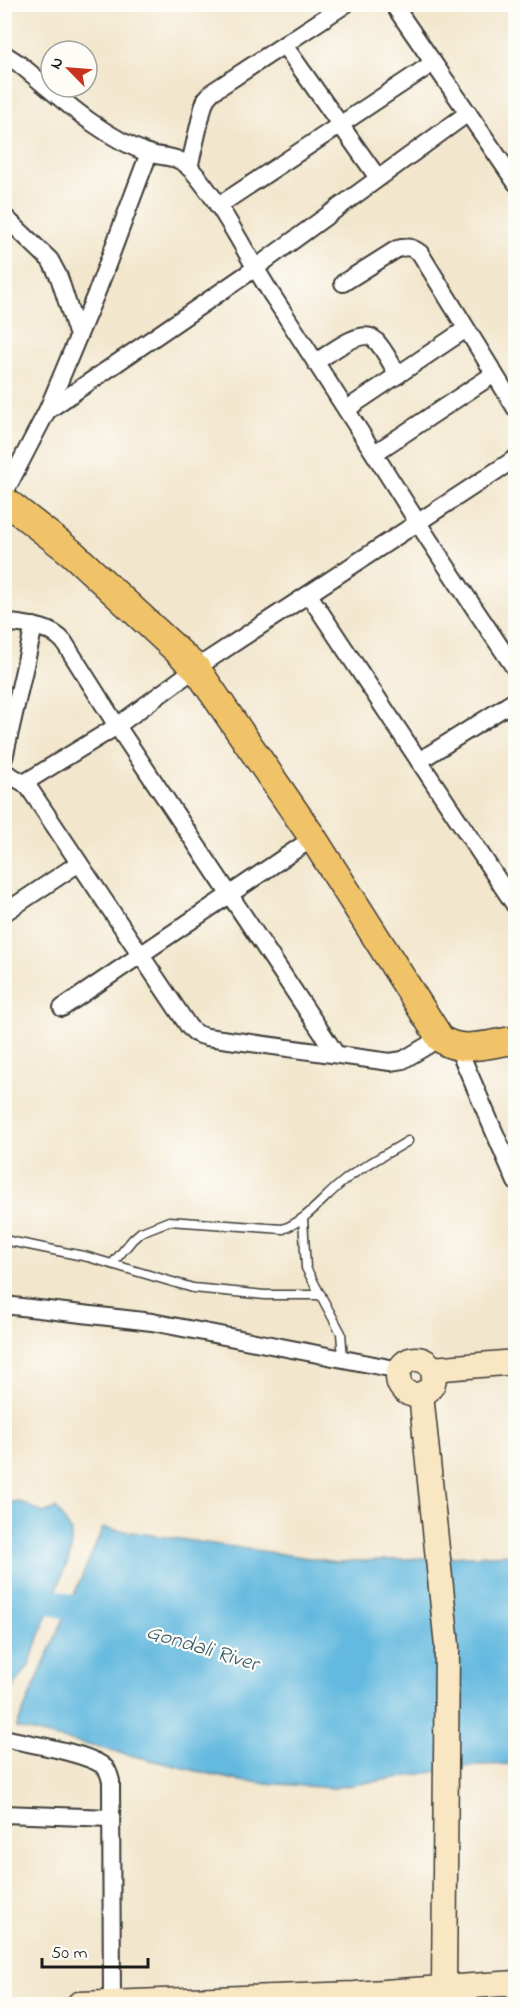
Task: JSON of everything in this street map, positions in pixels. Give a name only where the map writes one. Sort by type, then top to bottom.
[{"type":"main road","points":[[4,500],[72,553],[196,668],[313,838],[449,1043],[516,1040]]},
{"type":"street","points":[[189,168],[206,99],[212,92],[345,4]]},
{"type":"street","points":[[393,4],[516,183]]},
{"type":"street","points":[[284,45],[378,178]]},
{"type":"street","points":[[4,54],[99,129],[149,153],[182,161],[189,168],[218,206],[254,269],[516,670]]},
{"type":"street","points":[[218,206],[433,63]]},
{"type":"street","points":[[47,411],[254,269],[468,113]]},
{"type":"street","points":[[4,494],[47,411],[149,153]]},
{"type":"street","points":[[4,216],[50,260],[55,268],[78,336]]},
{"type":"street","points":[[343,283],[397,249],[414,248],[420,253],[516,409]]},
{"type":"street","points":[[347,409],[466,329]]},
{"type":"street","points":[[316,362],[358,336],[368,335],[376,340],[398,375]]},
{"type":"street","points":[[375,453],[494,374]]},
{"type":"street","points":[[24,783],[117,726],[196,668],[516,458]]},
{"type":"street","points":[[309,595],[516,907]]},
{"type":"street","points":[[4,622],[34,626],[59,637],[228,895],[336,1054]]},
{"type":"street","points":[[4,758],[34,626]]},
{"type":"street","points":[[419,761],[516,700]]},
{"type":"street","points":[[4,772],[24,783],[189,1027],[197,1034],[390,1062],[403,1060],[449,1043],[516,1182]]},
{"type":"street","points":[[62,1008],[313,838]]},
{"type":"street","points":[[4,913],[79,863]]},
{"type":"street","points":[[4,1305],[152,1322],[400,1370]]},
{"type":"street","points":[[418,1359],[429,1364],[434,1375],[431,1387],[422,1394],[415,1395],[405,1390],[399,1381],[400,1370],[407,1362],[418,1359]]},
{"type":"street","points":[[432,1369],[516,1362]]},
{"type":"street","points":[[422,1394],[447,1646],[444,1987]]},
{"type":"street","points":[[4,1738],[84,1757],[103,1766],[109,1772],[111,1781],[112,2003]]},
{"type":"street","points":[[4,1814],[110,1818]]},
{"type":"street","points":[[79,2004],[356,1999],[444,1987],[469,1995],[516,1983]]},
{"type":"lane","points":[[112,1264],[141,1232],[169,1221],[283,1229],[303,1219],[345,1180],[408,1141]]},
{"type":"lane","points":[[303,1219],[306,1268],[341,1333],[343,1359]]},
{"type":"lane","points":[[4,1240],[88,1257],[193,1288],[265,1295],[321,1296]]},
{"type":"water","points":[[18,1501],[43,1513],[56,1508],[71,1531],[71,1552],[28,1667],[5,1699],[5,1504]]},
{"type":"water","points":[[103,1528],[337,1562],[515,1554],[515,1764],[477,1765],[333,1788],[239,1781],[16,1728]]},
{"type":"waterway","name":"Gondali River","points":[[4,1585],[101,1618]]}]
